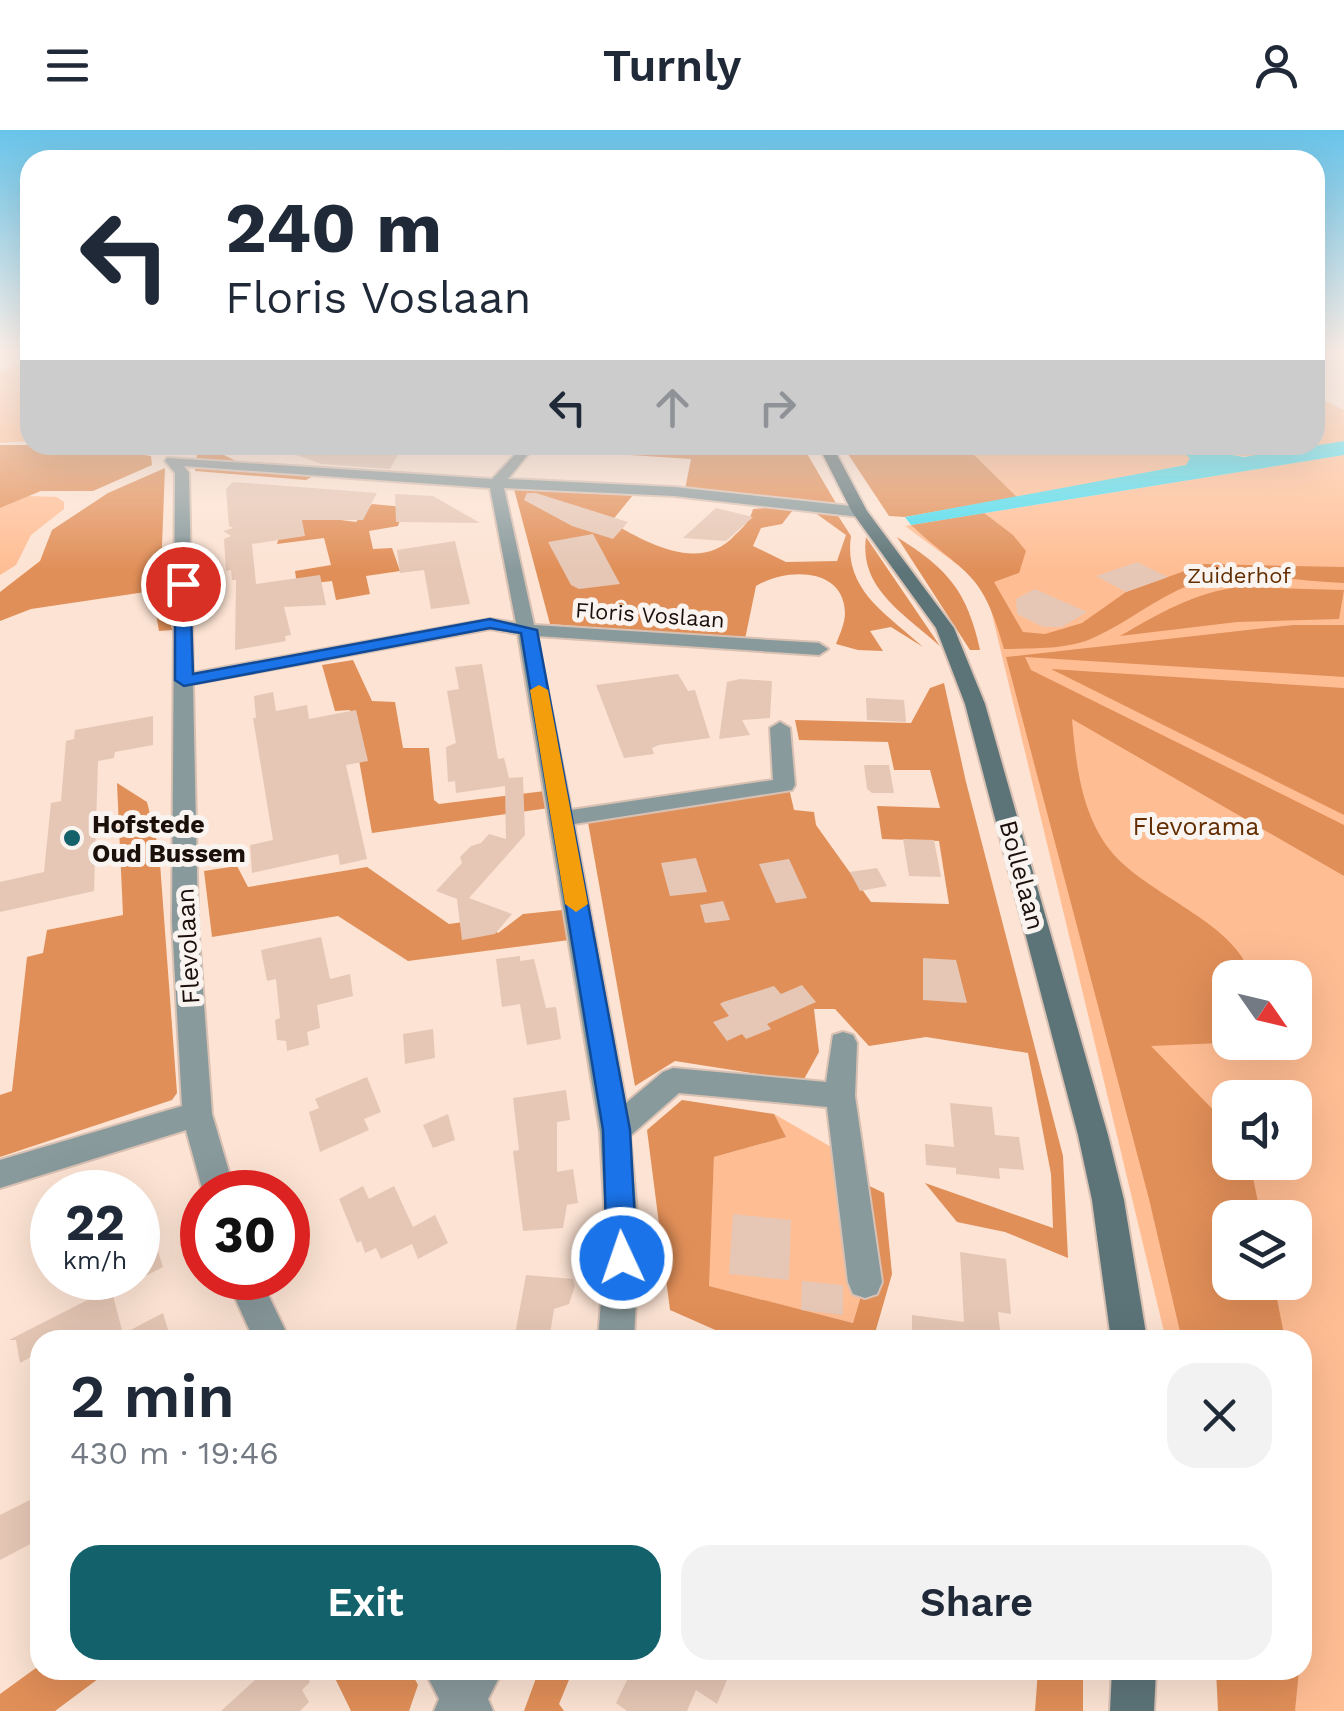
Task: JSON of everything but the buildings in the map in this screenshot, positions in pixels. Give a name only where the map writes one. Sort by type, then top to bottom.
[{"type":"main road","name":"Bollelaan","points":[[830,455],[860,512],[945,628],[975,704],[1094,1135],[1128,1330]]},
{"type":"main road","points":[[1132,1711],[1134,1680]]},
{"type":"street","points":[[172,460],[186,455]]},
{"type":"street","points":[[496,484],[520,455]]},
{"type":"street","points":[[172,460],[496,484],[520,482],[712,494],[790,500],[860,512]]},
{"type":"street","name":"Flevolaan","points":[[172,460],[182,473],[185,922],[197,1114],[213,1170]]},
{"type":"street","points":[[496,484],[529,630],[616,1130],[624,1290],[618,1330]]},
{"type":"street","name":"Floris Voslaan","points":[[184,680],[490,624],[529,630],[819,649]]},
{"type":"street","points":[[562,819],[784,785],[780,728]]},
{"type":"street","points":[[843,1043],[840,1096],[865,1282]]},
{"type":"street","points":[[616,1130],[672,1080],[840,1096]]},
{"type":"street","points":[[0,1174],[197,1114]]},
{"type":"street","points":[[253,1300],[267,1330]]},
{"type":"green space","points":[[0,424],[20,424],[20,442],[0,443]]},
{"type":"green space","points":[[1325,424],[1344,424],[1344,441],[1325,445]]},
{"type":"green space","points":[[0,445],[20,445],[20,455],[151,456],[152,465],[93,491],[41,491],[0,508]]},
{"type":"green space","points":[[197,455],[327,468],[306,480],[195,471]]},
{"type":"green space","points":[[630,455],[808,455],[837,505],[684,494],[691,459]]},
{"type":"green space","points":[[849,455],[974,455],[1017,497],[905,517],[889,516]]},
{"type":"green space","points":[[974,455],[1191,458],[1186,465],[1017,497]]},
{"type":"green space","name":"Flevorama","points":[[1344,455],[1344,1711],[1225,1711],[1220,1680],[1312,1680],[1312,1330],[1164,1330],[985,585],[905,526]]},
{"type":"green space","points":[[165,468],[161,571],[172,630],[159,631],[152,591],[31,609],[0,621],[0,592],[40,561],[52,530],[108,493]]},
{"type":"green space","points":[[514,489],[633,495],[611,522],[658,546],[691,553],[721,546],[744,526],[753,509],[796,506],[782,524],[761,528],[753,546],[786,562],[837,561],[846,535],[807,507],[833,508],[851,536],[850,555],[861,586],[882,612],[923,647],[891,627],[870,631],[883,651],[836,644],[845,617],[842,598],[835,586],[824,579],[797,574],[756,586],[745,639],[550,624]]},
{"type":"green space","points":[[28,496],[57,497],[64,502],[64,509],[31,535],[16,565],[0,575],[0,508]]},
{"type":"green space","points":[[372,504],[404,507],[398,526],[369,531],[373,549],[392,548],[400,571],[366,576],[370,594],[336,600],[332,581],[297,585],[295,571],[331,565],[324,538],[277,544],[287,513],[356,522]]},
{"type":"green space","name":"Zuiderhof","points":[[984,513],[1013,535],[1026,551],[1019,573],[994,582],[1023,632],[1045,634],[1082,623],[1126,592],[1204,564],[1344,567],[1344,583],[1266,577],[1208,580],[1178,590],[1085,641],[1004,649],[988,603],[970,576],[911,525]]},
{"type":"green space","points":[[866,537],[940,646],[877,586],[866,555]]},
{"type":"green space","points":[[897,537],[930,560],[953,583],[969,612],[980,650],[970,650]]},
{"type":"green space","points":[[1239,587],[1344,590],[1339,619],[1237,622],[1120,636],[1192,599]]},
{"type":"green space","points":[[1293,625],[1344,625],[1344,677],[1025,657],[1031,670],[1344,825],[1344,876],[1072,719],[1086,804],[1100,836],[1126,866],[1228,940],[1243,960],[1212,960],[1212,1043],[1151,1046],[1212,1109],[1212,1180],[1253,1180],[1258,1200],[1212,1200],[1212,1300],[1277,1300],[1283,1330],[1180,1330],[1149,1199],[1006,657]]},
{"type":"green space","points":[[353,660],[372,701],[395,702],[403,748],[429,748],[434,800],[439,804],[553,790],[556,807],[372,833],[350,710],[335,711],[322,665]]},
{"type":"green space","points":[[1051,669],[1344,688],[1344,815]]},
{"type":"green space","points":[[944,683],[1063,1156],[1068,1258],[1005,1232],[957,1222],[925,1183],[1053,1228],[1051,1174],[1028,1053],[926,1037],[869,1046],[835,1009],[814,1009],[819,1052],[803,1081],[675,1061],[635,1086],[586,811],[788,784],[794,810],[814,812],[816,825],[871,902],[949,904],[939,841],[882,839],[877,806],[940,808],[930,770],[894,770],[888,742],[799,740],[795,720],[911,723],[930,688]]},
{"type":"green space","points":[[117,783],[147,802],[159,850],[177,1093],[172,1100],[0,1157],[0,1095],[12,1091],[27,957],[43,953],[47,930],[123,915]]},
{"type":"green space","points":[[237,866],[248,887],[367,867],[449,924],[479,920],[498,933],[523,914],[572,909],[577,939],[408,961],[338,916],[212,937],[204,871]]},
{"type":"green space","points":[[682,1100],[774,1114],[786,1137],[714,1157],[709,1286],[853,1323],[865,1282],[859,1181],[884,1193],[892,1274],[876,1330],[715,1330],[670,1310],[647,1130]]},
{"type":"green space","points":[[774,1114],[838,1151],[865,1282],[853,1323],[708,1286],[714,1157],[785,1137]]},
{"type":"green space","points":[[30,1672],[30,1680],[97,1680],[55,1711],[0,1711],[0,1694]]},
{"type":"green space","points":[[336,1680],[415,1680],[418,1685],[409,1711],[351,1711]]},
{"type":"green space","points":[[535,1680],[569,1680],[559,1704],[564,1711],[524,1711]]},
{"type":"green space","points":[[1037,1680],[1083,1680],[1083,1711],[1035,1711]]},
{"type":"green space","points":[[1216,1680],[1298,1680],[1295,1711],[1218,1711]]},
{"type":"water","points":[[1344,441],[1344,455],[911,525],[905,517],[1186,465],[1190,458],[1186,455],[1325,455],[1325,444]]},
{"type":"slow traffic","points":[[539,690],[576,904]]},
{"type":"place","name":"Hofstede Oud Bussem","points":[[72,838]]},
{"type":"route","points":[[183,584],[184,680],[490,624],[529,630],[616,1130],[622,1258]]}]
